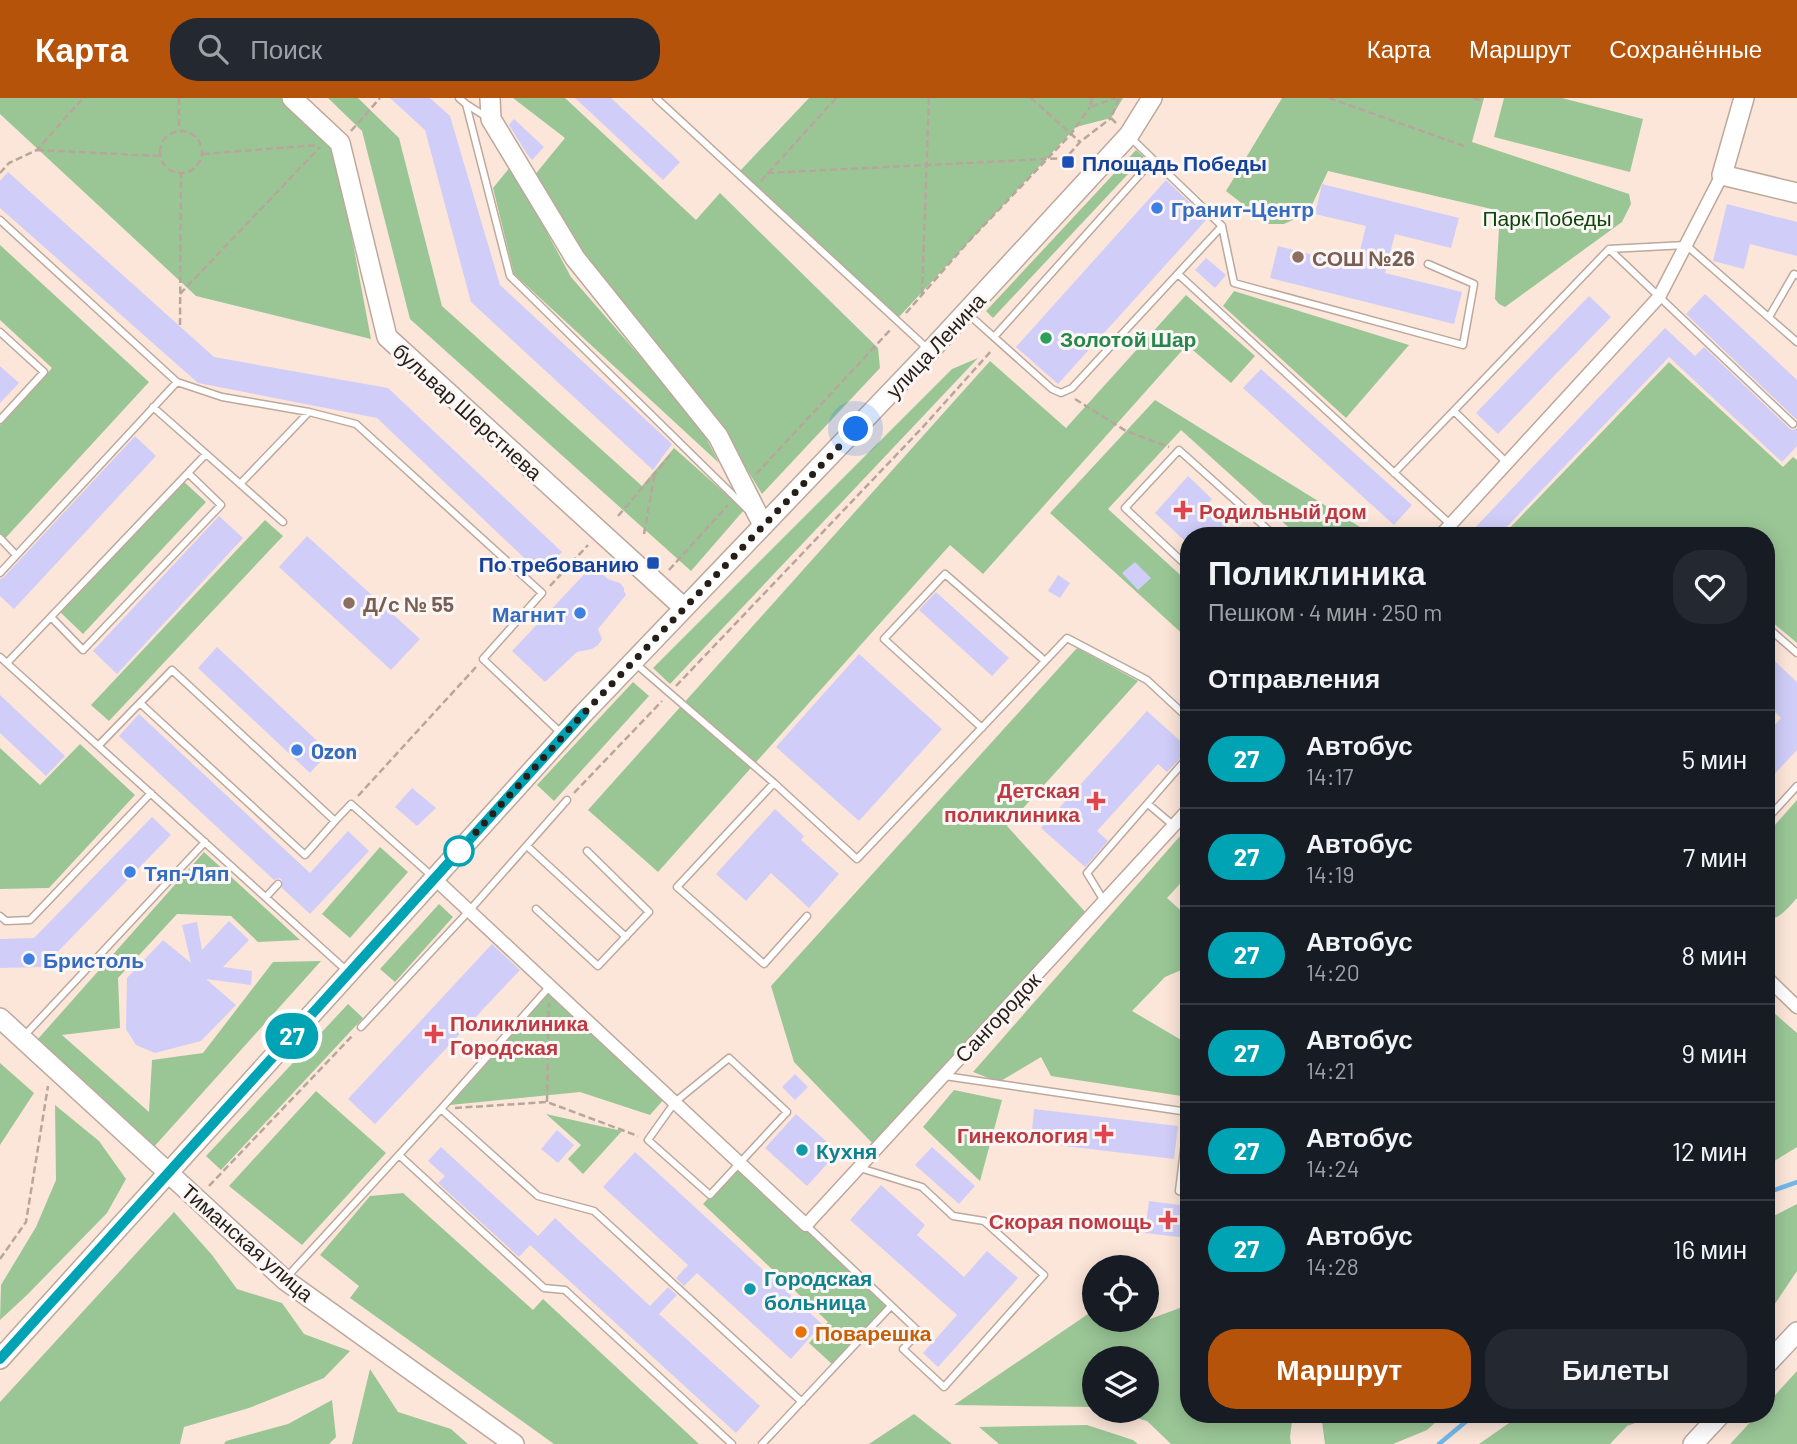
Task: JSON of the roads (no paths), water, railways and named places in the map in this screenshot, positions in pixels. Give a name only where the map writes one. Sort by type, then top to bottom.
[{"type":"street","name":"бульвар Шерстнева","points":[[292,98],[340,143],[387,337],[684,608]]},
{"type":"street","points":[[490,98],[491,119],[575,258],[718,436],[739,493],[763,525]]},
{"type":"street","name":"улица Ленина","points":[[0,1359],[564,735],[930,351],[1129,135],[1152,98]]},
{"type":"street","points":[[1450,525],[1659,298],[1722,175],[1744,98]]},
{"type":"street","points":[[1722,175],[1797,193]]},
{"type":"street","name":"Сангородок","points":[[806,1225],[1180,819]]},
{"type":"street","points":[[434,878],[806,1225]]},
{"type":"street","points":[[1775,986],[1797,1007]]},
{"type":"street","name":"Тиманская улица","points":[[0,1018],[285,1280],[514,1444]]},
{"type":"street","points":[[1775,1355],[1797,1332]]},
{"type":"street","points":[[1693,1444],[1713,1423]]},
{"type":"lane","points":[[459,98],[491,119]]},
{"type":"lane","points":[[656,98],[930,351]]},
{"type":"lane","points":[[466,104],[510,276],[680,444],[739,493]]},
{"type":"lane","points":[[1129,135],[1222,226],[1234,283],[1463,345],[1474,284],[1428,264]]},
{"type":"lane","points":[[997,340],[1153,160]]},
{"type":"lane","points":[[0,220],[177,382],[222,397],[309,412],[356,424],[542,593],[483,659],[564,735]]},
{"type":"lane","points":[[966,312],[1052,389],[1064,392],[1072,388],[1222,226]]},
{"type":"lane","points":[[1394,473],[1609,249],[1686,245],[1797,342]]},
{"type":"lane","points":[[1609,249],[1793,424]]},
{"type":"lane","points":[[1178,274],[1450,525]]},
{"type":"lane","points":[[1769,317],[1794,274],[1797,275]]},
{"type":"lane","points":[[0,332],[44,372],[0,420]]},
{"type":"lane","points":[[0,573],[177,382]]},
{"type":"lane","points":[[153,407],[283,522]]},
{"type":"lane","points":[[1454,411],[1507,463]]},
{"type":"lane","points":[[240,484],[309,412]]},
{"type":"lane","points":[[1180,560],[1125,508],[1179,450],[1265,527]]},
{"type":"lane","points":[[7,663],[206,454]]},
{"type":"lane","points":[[51,617],[83,650],[221,505],[188,473]]},
{"type":"lane","points":[[0,538],[16,555]]},
{"type":"lane","points":[[982,728],[884,639],[944,574],[1045,661]]},
{"type":"lane","points":[[1775,634],[1797,653]]},
{"type":"lane","points":[[633,662],[774,783],[857,859],[1067,638],[1147,680],[1180,711]]},
{"type":"lane","points":[[0,657],[349,973]]},
{"type":"lane","points":[[99,745],[172,670],[335,821]]},
{"type":"lane","points":[[140,703],[305,855]]},
{"type":"lane","points":[[1104,901],[1087,873],[1180,767]]},
{"type":"lane","points":[[774,783],[677,887],[764,964],[807,916]]},
{"type":"lane","points":[[1775,810],[1797,786]]},
{"type":"lane","points":[[0,916],[6,921],[30,920],[151,793]]},
{"type":"lane","points":[[361,1027],[567,800]]},
{"type":"lane","points":[[299,862],[351,804],[434,878]]},
{"type":"lane","points":[[1149,804],[1174,825]]},
{"type":"lane","points":[[22,1038],[205,842]]},
{"type":"lane","points":[[527,846],[626,937]]},
{"type":"lane","points":[[536,909],[598,966],[649,912],[587,851]]},
{"type":"lane","points":[[266,897],[278,884]]},
{"type":"lane","points":[[285,1280],[550,986]]},
{"type":"lane","points":[[729,1058],[787,1112],[710,1195],[648,1140],[675,1102],[729,1058]]},
{"type":"lane","points":[[943,1076],[1180,1113]]},
{"type":"lane","points":[[441,1109],[538,1196],[594,1211],[802,1402]]},
{"type":"lane","points":[[399,1155],[544,1288],[565,1290],[732,1444]]},
{"type":"lane","points":[[806,1225],[919,1332],[903,1349],[944,1387],[1044,1275],[984,1221],[953,1216],[922,1187],[859,1167]]},
{"type":"lane","points":[[762,1444],[891,1306]]},
{"type":"waterway","points":[[1775,1190],[1797,1182]]},
{"type":"waterway","points":[[1439,1444],[1464,1423]]},
{"type":"place","name":"Площадь Победы","points":[[1068,162]]},
{"type":"place","name":"Гранит-Центр","points":[[1157,208]]},
{"type":"place","name":"СОШ №26","points":[[1298,257]]},
{"type":"place","name":"Золотой Шар","points":[[1046,338]]},
{"type":"place","name":"Родильный дом","points":[[1183,510]]},
{"type":"place","name":"По требованию","points":[[653,563]]},
{"type":"place","name":"Д/с № 55","points":[[349,603]]},
{"type":"place","name":"Магнит","points":[[580,613]]},
{"type":"place","name":"Ozon","points":[[297,750]]},
{"type":"place","name":"Детская поликлиника","points":[[1096,801]]},
{"type":"place","name":"Тяп-Ляп","points":[[130,872]]},
{"type":"place","name":"Бристоль","points":[[29,959]]},
{"type":"place","name":"Поликлиника Городская","points":[[434,1034]]},
{"type":"place","name":"Гинекология","points":[[1104,1134]]},
{"type":"place","name":"Кухня","points":[[802,1150]]},
{"type":"place","name":"Скорая помощь","points":[[1168,1220]]},
{"type":"place","name":"Городская больница","points":[[750,1289]]},
{"type":"place","name":"Поварешка","points":[[801,1332]]},
{"type":"park label","name":"Парк Победы","points":[[1547,217]]}]
